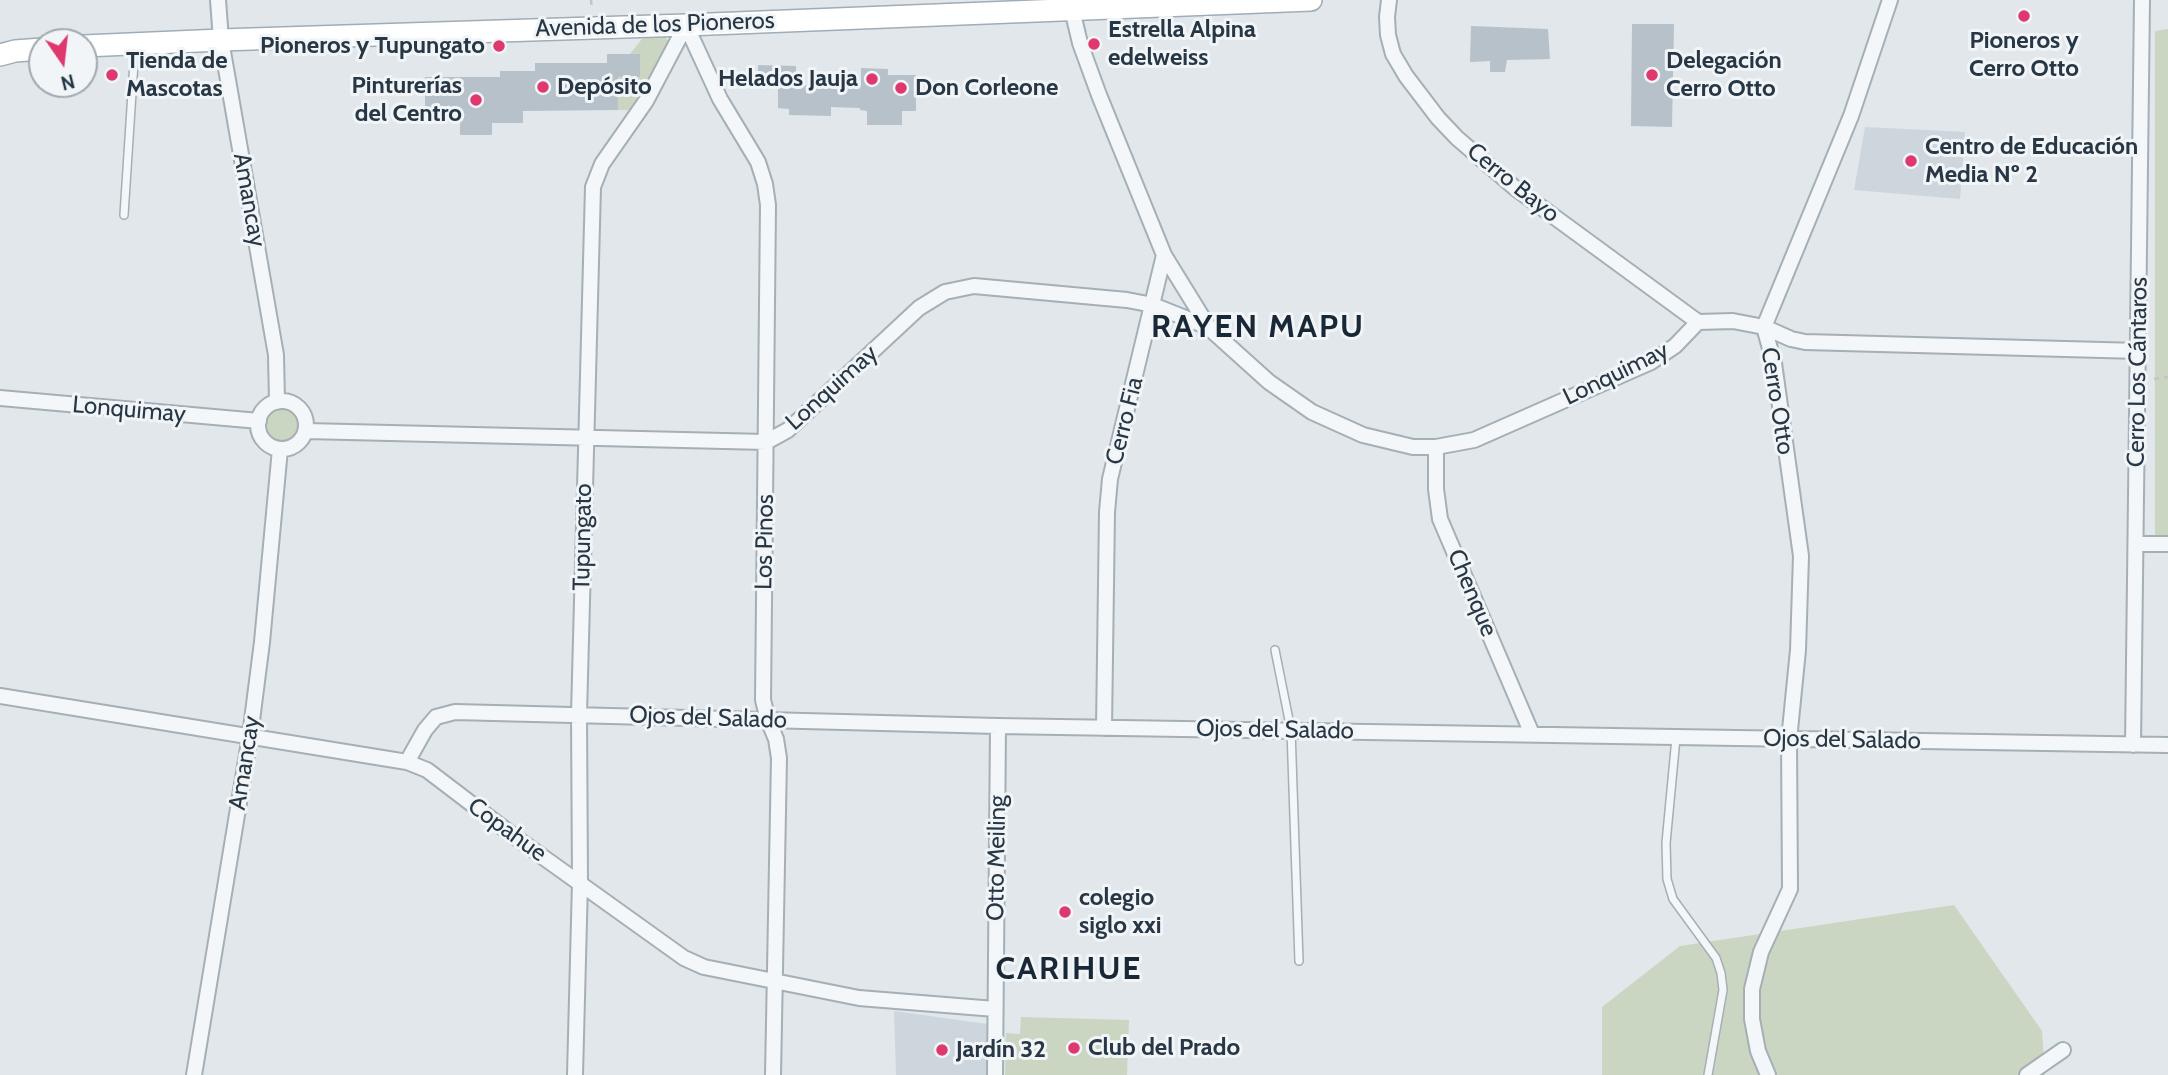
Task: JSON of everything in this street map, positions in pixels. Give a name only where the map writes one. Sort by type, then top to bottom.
[{"type":"main road","name":"Avenida de los Pioneros","points":[[98,45],[686,25],[1071,4],[1311,0]]},
{"type":"main road","points":[[5,51],[28,50]]},
{"type":"street","name":"Amancay","points":[[218,0],[221,40],[276,355],[277,402]]},
{"type":"street","name":"Cerro Bayo","points":[[1389,0],[1388,35],[1393,54],[1444,125],[1515,188],[1698,322]]},
{"type":"street","name":"Cerro Otto","points":[[1768,1075],[1758,1051],[1752,1019],[1752,989],[1760,953],[1790,889],[1789,740],[1798,650],[1801,556],[1774,363],[1765,327],[1851,116],[1890,0]]},
{"type":"street","name":"Cerro Los Cántaros","points":[[2133,745],[2142,0]]},
{"type":"street","points":[[1071,4],[1080,43],[1098,95],[1164,255]]},
{"type":"street","name":"Tupungato","points":[[575,1075],[580,882],[579,715],[593,187],[602,164],[646,101],[686,25]]},
{"type":"street","name":"Los Pinos","points":[[686,25],[720,99],[758,162],[768,205],[763,700],[776,739],[779,758],[772,1075]]},
{"type":"street","name":"Lonquimay","points":[[1164,255],[1209,328],[1269,382],[1312,412],[1363,435],[1413,447],[1436,447],[1474,440],[1651,362],[1675,346],[1698,322]]},
{"type":"street","name":"Cerro Fia","points":[[1104,728],[1107,512],[1110,479],[1164,255]]},
{"type":"street","name":"Lonquimay","points":[[306,431],[766,442],[788,430],[919,308],[945,292],[974,286],[1127,300],[1153,305],[1209,328]]},
{"type":"street","points":[[1698,322],[1733,321],[1765,327],[1791,339],[1805,342],[2139,351]]},
{"type":"street","name":"Lonquimay","points":[[0,398],[259,421]]},
{"type":"street","points":[[277,402],[289,402],[300,408],[307,423],[306,431],[294,446],[280,449],[266,443],[261,437],[259,421],[265,409],[277,402]]},
{"type":"street","name":"Chenque","points":[[1436,447],[1436,489],[1440,519],[1532,734]]},
{"type":"street","name":"Amancay","points":[[194,1075],[250,736],[262,642],[280,449]]},
{"type":"street","points":[[2136,544],[2168,544]]},
{"type":"street","name":"Copahue","points":[[0,695],[407,762],[426,770],[515,838],[684,958],[704,967],[859,998],[995,1009]]},
{"type":"street","name":"Ojos del Salado","points":[[407,762],[425,730],[436,717],[455,712],[998,726],[2168,745]]},
{"type":"street","name":"Otto Meiling","points":[[995,1075],[998,726]]},
{"type":"street","points":[[2027,1075],[2063,1050]]},
{"type":"lane","points":[[124,215],[135,43]]},
{"type":"lane","points":[[1275,650],[1291,730],[1299,961]]},
{"type":"lane","points":[[1676,738],[1666,843],[1667,879],[1673,899],[1716,958],[1723,990],[1708,1075]]},
{"type":"shaded area","name":"Centro de Educación Media Nº 2","points":[[1865,127],[1965,132],[1960,199],[1854,190]]},
{"type":"shaded area","name":"Jardín 32","points":[[894,1011],[987,1024],[990,1075],[896,1075]]},
{"type":"green space","points":[[2168,29],[2168,536],[2155,536],[2155,31]]},
{"type":"green space","points":[[645,35],[664,35],[669,42],[648,85],[641,90],[631,110],[618,110],[618,77],[640,77],[640,54],[630,54]]},
{"type":"green space","points":[[283,409],[294,414],[299,425],[294,436],[283,441],[272,436],[267,425],[272,414]]},
{"type":"green space","points":[[1954,905],[2042,1031],[2045,1075],[1602,1075],[1602,1007],[1680,946]]},
{"type":"green space","name":"Club del Prado","points":[[1021,1017],[1129,1020],[1127,1075],[1005,1075],[1006,1033],[1020,1034]]},
{"type":"building","name":"Delegación Cerro Otto","points":[[1632,24],[1674,24],[1672,127],[1631,126]]},
{"type":"building","points":[[1471,26],[1548,29],[1550,59],[1507,60],[1505,72],[1490,72],[1490,61],[1470,62]]},
{"type":"building","points":[[607,54],[640,54],[640,77],[618,77],[618,110],[523,111],[523,123],[492,123],[492,135],[460,135],[460,122],[425,122],[425,77],[500,77],[500,71],[535,71],[535,63],[607,63]]},
{"type":"building","points":[[758,65],[796,66],[796,85],[861,86],[861,68],[888,69],[888,75],[916,75],[916,111],[902,111],[902,125],[867,125],[867,111],[860,108],[831,107],[831,116],[789,115],[789,109],[778,108],[778,86],[758,86]]},
{"type":"place","name":"Pioneros y Cerro Otto","points":[[2024,16]]},
{"type":"place","name":"Estrella Alpina edelweiss","points":[[1094,44]]},
{"type":"place","name":"Pioneros y Tupungato","points":[[499,46]]},
{"type":"place","name":"Tienda de Mascotas","points":[[112,75]]},
{"type":"place","name":"Delegación Cerro Otto","points":[[1652,75]]},
{"type":"place","name":"Helados Jauja","points":[[872,79]]},
{"type":"place","name":"Depósito","points":[[543,87]]},
{"type":"place","name":"Don Corleone","points":[[901,88]]},
{"type":"place","name":"Pinturerías del Centro","points":[[476,100]]},
{"type":"place","name":"Centro de Educación Media Nº 2","points":[[1911,161]]},
{"type":"place","name":"colegio siglo xxi","points":[[1065,912]]},
{"type":"place","name":"Club del Prado","points":[[1074,1048]]},
{"type":"place","name":"Jardín 32","points":[[942,1050]]},
{"type":"district","name":"RAYEN MAPU","points":[[1258,328]]},
{"type":"district","name":"CARIHUE","points":[[1069,970]]}]
